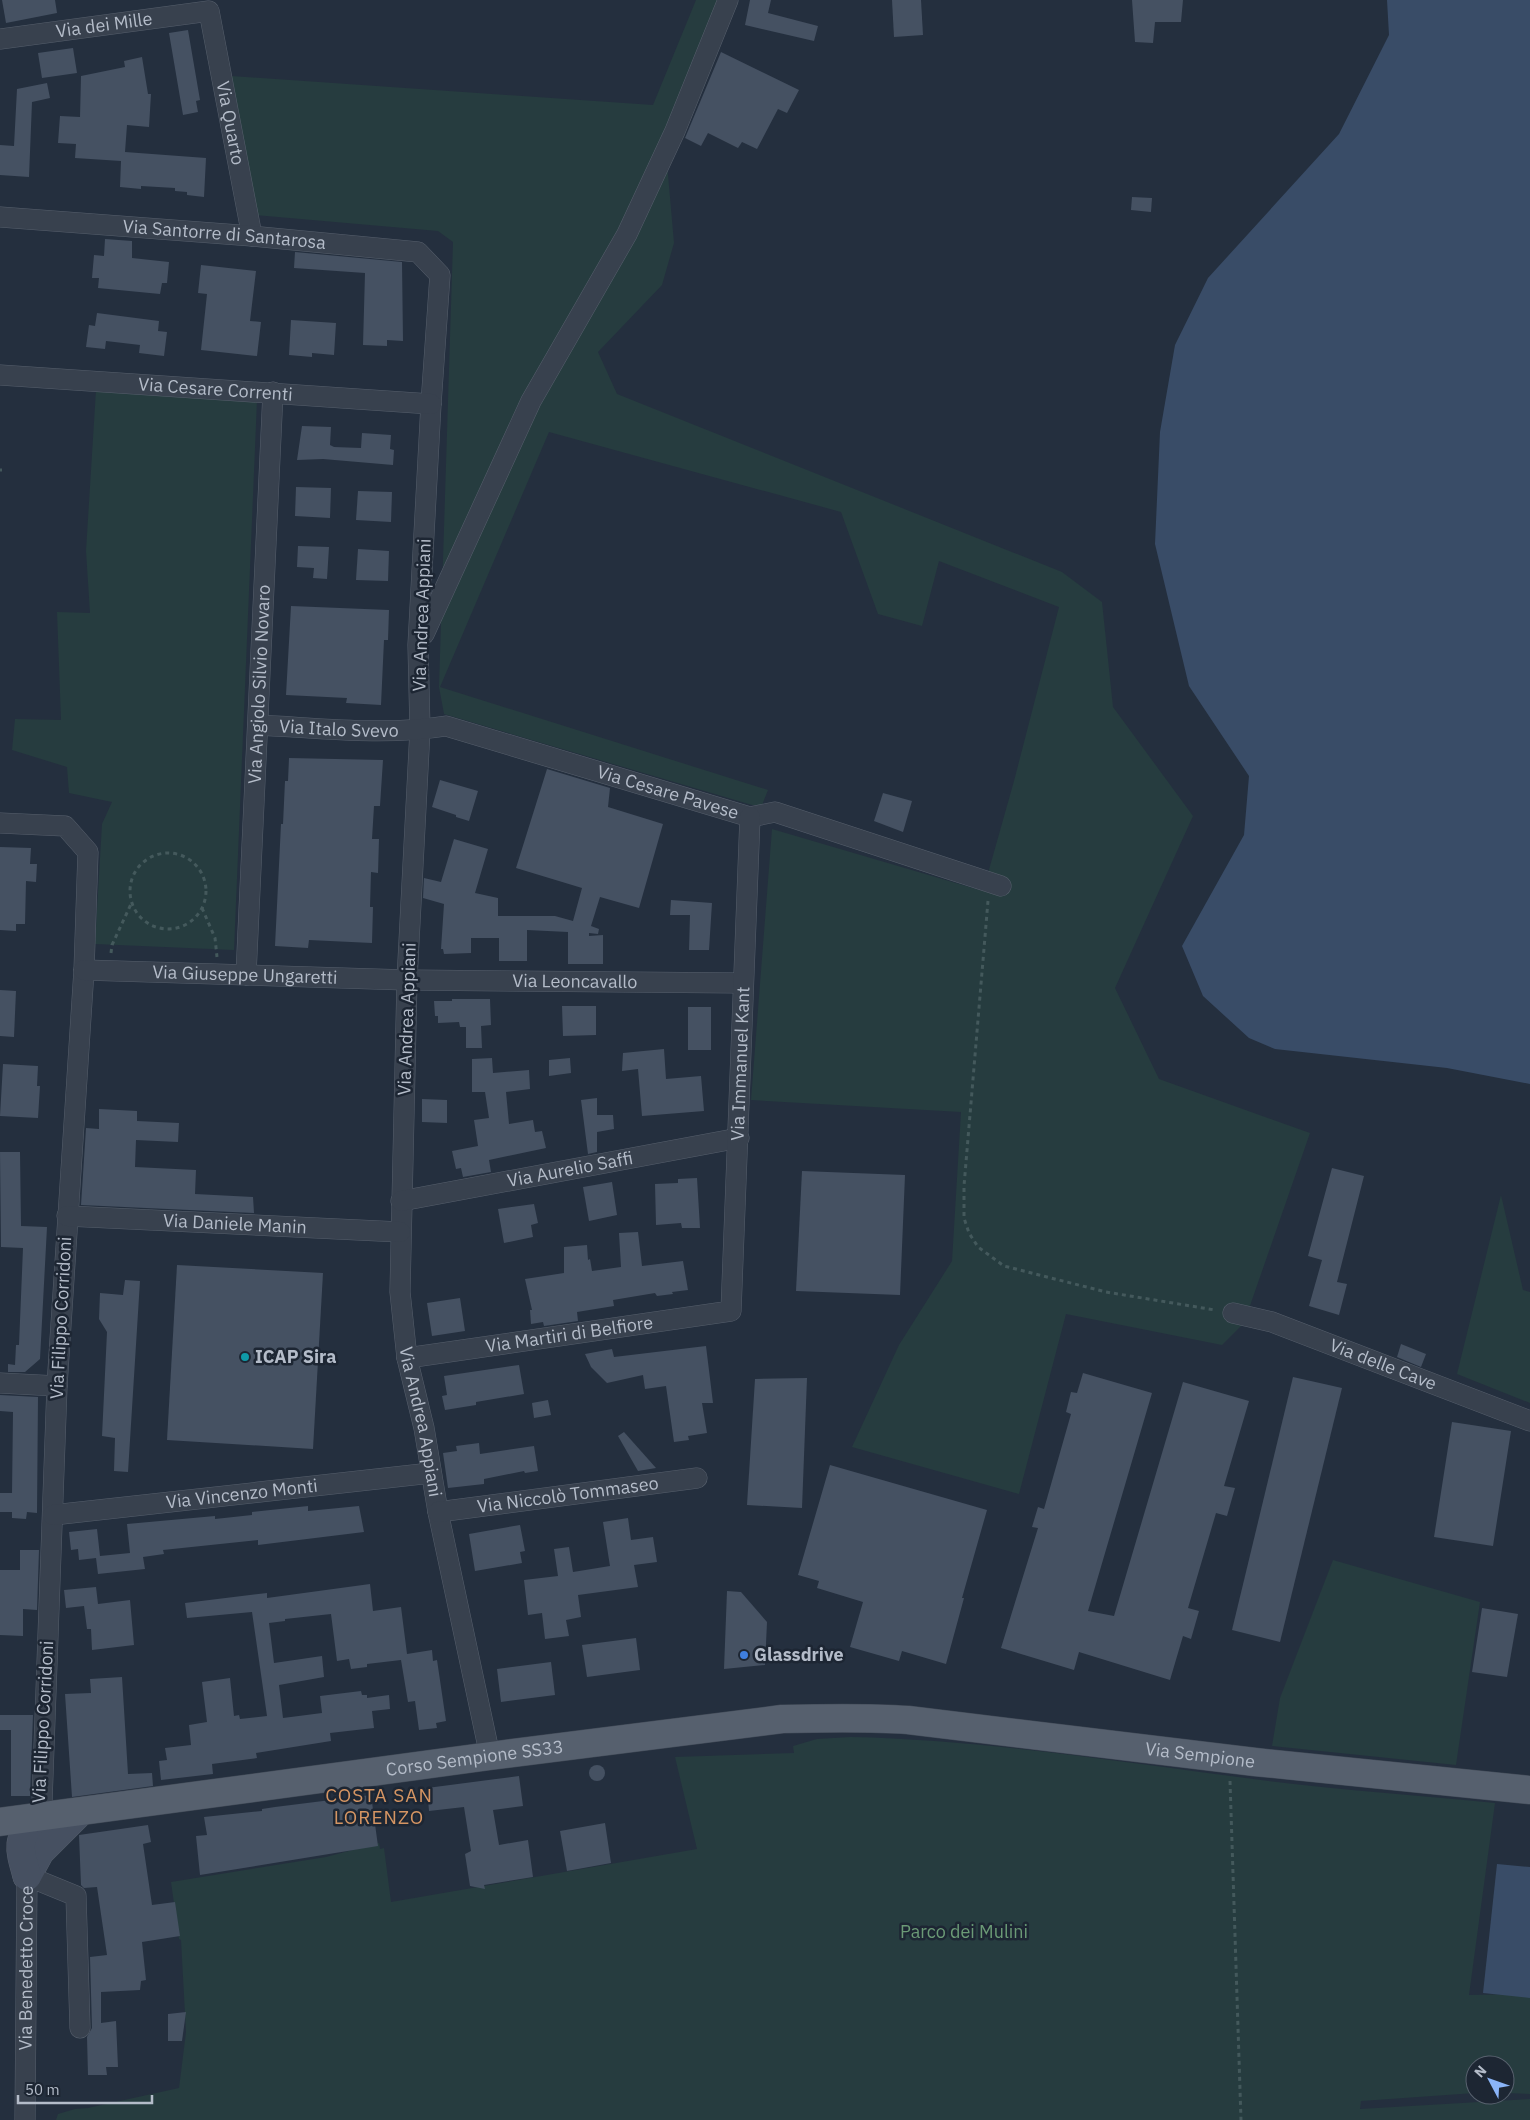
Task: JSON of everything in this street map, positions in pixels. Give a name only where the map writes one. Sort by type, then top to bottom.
[{"type":"main road","name":"Corso Sempione SS33","points":[[80,1812],[490,1756],[782,1720],[870,1718]]},
{"type":"main road","name":"Via Sempione","points":[[870,1718],[1530,1790]]},
{"type":"main road","points":[[0,1822],[80,1812]]},
{"type":"street","points":[[418,645],[531,402],[631,226],[675,131],[728,0]]},
{"type":"street","name":"Via dei Mille","points":[[0,39],[209,11]]},
{"type":"street","name":"Via Quarto","points":[[209,11],[252,236]]},
{"type":"street","name":"Via Santorre di Santarosa","points":[[0,217],[252,236],[418,252],[440,275]]},
{"type":"street","name":"Via Andrea Appiani","points":[[440,275],[418,645],[420,730],[407,980],[400,1292],[408,1358],[424,1428],[438,1512],[490,1756]]},
{"type":"street","name":"Via Cesare Correnti","points":[[0,375],[431,404]]},
{"type":"street","name":"Via Angiolo Silvio Novaro","points":[[246,975],[273,392]]},
{"type":"street","name":"Via Italo Svevo","points":[[258,725],[420,730]]},
{"type":"street","name":"Via Cesare Pavese","points":[[420,730],[446,726],[750,816],[775,812],[995,885]]},
{"type":"street","name":"Via Immanuel Kant","points":[[731,1312],[739,1138],[742,983],[750,816]]},
{"type":"street","name":"Via Filippo Corridoni","points":[[0,823],[65,826],[88,852],[84,970],[57,1386],[42,1802],[35,1818]]},
{"type":"street","name":"Via Giuseppe Ungaretti","points":[[84,970],[407,980]]},
{"type":"street","name":"Via Leoncavallo","points":[[407,980],[742,983]]},
{"type":"street","name":"Via Aurelio Saffi","points":[[401,1201],[739,1138]]},
{"type":"street","name":"Via Daniele Manin","points":[[67,1216],[400,1232]]},
{"type":"street","name":"Via Martiri di Belfiore","points":[[408,1358],[731,1312]]},
{"type":"street","name":"Via delle Cave","points":[[1233,1313],[1272,1322],[1530,1421]]},
{"type":"street","points":[[0,1383],[57,1386]]},
{"type":"street","name":"Via Vincenzo Monti","points":[[53,1515],[431,1473]]},
{"type":"street","name":"Via Niccolò Tommaseo","points":[[438,1512],[697,1478]]},
{"type":"street","name":"Via Benedetto Croce","points":[[27,1876],[40,1852],[80,1812]]},
{"type":"street","points":[[35,1818],[40,1830],[40,1852]]},
{"type":"street","name":"Via Benedetto Croce","points":[[25,2120],[27,1876],[20,1855],[22,1834],[35,1818]]},
{"type":"street","name":"Via Benedetto Croce","points":[[0,1850],[15,1861],[27,1876]]},
{"type":"street","points":[[27,1876],[76,1896],[80,2028]]},
{"type":"path","points":[[169,853],[184,857],[204,878],[206,893],[202,908],[192,921],[179,928],[164,929],[150,925],[139,917],[131,903],[130,890],[133,874],[142,862],[155,855],[169,853]]},
{"type":"path","points":[[995,885],[964,1186],[964,1218],[968,1233],[978,1246],[1004,1266],[1106,1292],[1233,1313]]},
{"type":"path","points":[[110,971],[112,944],[131,903]]},
{"type":"path","points":[[202,908],[215,938],[217,950],[216,974]]},
{"type":"path","points":[[1229,1758],[1234,1848],[1241,2120]]},
{"type":"green space","points":[[696,0],[726,0],[667,163],[674,243],[662,285],[598,352],[617,394],[1062,572],[1102,602],[1113,707],[1193,816],[1115,988],[1159,1079],[1310,1133],[1244,1323],[1222,1345],[1066,1314],[1019,1494],[852,1447],[899,1345],[952,1261],[961,1112],[751,1100],[772,829],[983,891],[1014,781],[1059,607],[939,561],[922,626],[878,614],[841,512],[549,432],[440,687],[768,790],[762,805],[752,805],[444,714],[439,687],[453,242],[438,231],[255,215],[231,76],[653,105]]},
{"type":"green space","points":[[96,390],[257,400],[234,950],[95,944],[102,824],[112,802],[69,793],[67,767],[12,750],[15,719],[61,720],[57,612],[90,613],[86,551]]},
{"type":"green space","points":[[1501,1195],[1523,1290],[1530,1292],[1530,1403],[1457,1374]]},
{"type":"green space","points":[[1333,1560],[1480,1602],[1456,1765],[1272,1746],[1280,1698]]},
{"type":"green space","name":"Parco dei Mulini","points":[[851,1737],[903,1739],[1006,1747],[1290,1784],[1495,1803],[1469,1995],[1530,1994],[1530,2094],[1515,2093],[1515,2055],[1465,2055],[1465,2094],[1361,2101],[1360,2109],[1465,2103],[1465,2105],[1515,2105],[1515,2100],[1530,2099],[1530,2120],[56,2120],[58,2114],[75,2109],[88,2108],[179,2088],[186,2032],[181,1940],[179,1939],[171,1882],[326,1857],[379,1843],[380,1849],[384,1848],[391,1902],[697,1849],[675,1757],[794,1753],[793,1746],[817,1739]]},
{"type":"water","points":[[1387,0],[1530,0],[1530,1084],[1447,1068],[1275,1049],[1249,1038],[1203,996],[1182,946],[1244,835],[1249,776],[1189,686],[1155,544],[1160,432],[1175,345],[1208,278],[1339,134],[1389,35]]},
{"type":"water","points":[[1497,1864],[1530,1867],[1530,1998],[1483,1993]]},
{"type":"building","points":[[2,0],[55,0],[57,13],[6,23]]},
{"type":"building","points":[[750,0],[771,0],[768,13],[818,26],[814,41],[745,25]]},
{"type":"building","points":[[892,0],[921,0],[923,35],[894,37]]},
{"type":"building","points":[[1132,0],[1183,0],[1181,22],[1155,22],[1153,43],[1135,42]]},
{"type":"building","points":[[188,30],[200,100],[196,101],[198,112],[183,115],[169,33]]},
{"type":"building","points":[[73,48],[77,73],[42,78],[38,53]]},
{"type":"building","points":[[721,52],[799,90],[787,113],[778,109],[757,149],[742,142],[738,148],[708,133],[701,146],[685,138]]},
{"type":"building","points":[[142,57],[148,94],[151,94],[149,127],[127,125],[125,152],[206,158],[204,197],[187,195],[187,192],[175,191],[175,188],[141,186],[141,189],[120,187],[121,161],[75,158],[76,144],[58,143],[60,116],[80,117],[81,76],[125,67],[124,61]]},
{"type":"building","points":[[47,83],[50,98],[32,102],[29,177],[0,175],[0,145],[14,146],[17,89]]},
{"type":"building","points":[[1132,197],[1152,198],[1151,212],[1131,210]]},
{"type":"building","points":[[105,239],[132,241],[132,258],[169,262],[167,283],[162,283],[160,294],[98,288],[99,278],[92,278],[94,255],[104,256]]},
{"type":"building","points":[[295,252],[402,262],[403,341],[387,340],[387,346],[363,345],[365,273],[294,268]]},
{"type":"building","points":[[201,265],[256,271],[250,321],[261,322],[257,356],[201,350],[207,294],[198,293]]},
{"type":"building","points":[[97,313],[159,321],[158,331],[167,332],[164,356],[139,353],[140,345],[106,341],[105,349],[86,347],[89,325],[95,326]]},
{"type":"building","points":[[291,320],[336,323],[334,355],[312,353],[312,357],[289,355]]},
{"type":"building","points":[[302,426],[331,427],[330,445],[334,447],[361,448],[362,433],[391,435],[390,449],[394,450],[393,465],[323,459],[297,460]]},
{"type":"building","points":[[296,487],[331,488],[330,518],[295,516]]},
{"type":"building","points":[[358,491],[392,492],[391,522],[356,520]]},
{"type":"building","points":[[298,546],[329,547],[327,579],[313,578],[314,568],[297,567]]},
{"type":"building","points":[[358,549],[389,551],[388,581],[356,580]]},
{"type":"building","points":[[291,606],[389,610],[388,640],[384,640],[381,705],[346,703],[347,698],[286,695]]},
{"type":"building","points":[[289,758],[383,760],[380,806],[374,806],[372,839],[379,839],[378,873],[371,872],[370,907],[373,907],[372,943],[309,940],[308,948],[275,946],[281,824],[283,824],[285,781],[288,781]]},
{"type":"building","points":[[547,769],[610,788],[608,807],[663,824],[639,908],[600,897],[591,926],[599,929],[598,934],[589,933],[589,936],[603,935],[603,964],[568,964],[568,932],[527,930],[527,961],[499,961],[499,938],[471,938],[471,953],[444,954],[443,949],[441,949],[444,904],[423,898],[424,878],[441,882],[454,839],[488,849],[475,893],[498,898],[498,916],[555,916],[573,921],[582,888],[516,868]]},
{"type":"building","points":[[440,780],[478,791],[469,821],[432,807]]},
{"type":"building","points":[[883,793],[912,801],[903,832],[874,821]]},
{"type":"building","points":[[0,847],[31,848],[30,864],[37,864],[36,882],[26,881],[25,924],[16,924],[16,931],[0,930]]},
{"type":"building","points":[[671,900],[712,903],[709,950],[689,950],[690,915],[670,915]]},
{"type":"building","points":[[0,990],[16,991],[14,1037],[0,1036]]},
{"type":"building","points":[[452,999],[490,999],[491,1025],[481,1026],[482,1048],[466,1048],[466,1027],[460,1027],[459,1022],[438,1023],[438,1016],[435,1016],[434,1001],[452,1001]]},
{"type":"building","points":[[562,1006],[596,1006],[596,1035],[563,1036]]},
{"type":"building","points":[[688,1007],[711,1007],[711,1050],[688,1050]]},
{"type":"building","points":[[664,1049],[666,1079],[701,1076],[704,1111],[642,1116],[638,1069],[622,1071],[623,1053]]},
{"type":"building","points":[[492,1058],[493,1073],[529,1070],[530,1089],[506,1092],[509,1124],[533,1120],[535,1132],[542,1131],[546,1148],[489,1160],[491,1172],[463,1177],[461,1168],[456,1169],[452,1151],[478,1146],[474,1120],[489,1118],[485,1092],[472,1092],[472,1059]]},
{"type":"building","points":[[570,1058],[571,1073],[549,1076],[549,1060]]},
{"type":"building","points":[[3,1064],[38,1066],[37,1086],[40,1086],[38,1118],[0,1116]]},
{"type":"building","points":[[597,1098],[597,1115],[613,1115],[614,1129],[597,1132],[597,1152],[588,1154],[581,1100]]},
{"type":"building","points":[[422,1099],[447,1100],[447,1123],[422,1122]]},
{"type":"building","points":[[99,1109],[137,1111],[137,1121],[179,1123],[178,1142],[136,1140],[135,1167],[196,1170],[195,1194],[253,1197],[254,1213],[81,1205],[86,1128],[99,1129]]},
{"type":"building","points":[[0,1152],[20,1152],[21,1226],[47,1227],[40,1359],[25,1372],[8,1372],[8,1364],[15,1365],[16,1345],[19,1345],[23,1248],[1,1247]]},
{"type":"building","points":[[1332,1168],[1364,1176],[1337,1282],[1347,1284],[1339,1315],[1309,1306],[1322,1260],[1308,1256]]},
{"type":"building","points":[[802,1171],[905,1175],[900,1295],[796,1291]]},
{"type":"building","points":[[697,1178],[700,1228],[682,1228],[681,1223],[656,1225],[655,1184],[678,1183],[678,1179]]},
{"type":"building","points":[[612,1182],[617,1215],[589,1221],[583,1187]]},
{"type":"building","points":[[534,1204],[538,1223],[531,1225],[533,1237],[504,1243],[498,1209]]},
{"type":"building","points":[[638,1232],[642,1266],[683,1261],[688,1290],[672,1292],[673,1294],[657,1296],[655,1293],[613,1300],[614,1306],[577,1312],[578,1321],[544,1326],[543,1322],[531,1324],[530,1310],[532,1310],[525,1279],[564,1273],[564,1247],[587,1245],[588,1260],[590,1259],[592,1271],[621,1267],[619,1233]]},
{"type":"building","name":"ICAP Sira","points":[[177,1265],[323,1273],[313,1449],[167,1440]]},
{"type":"building","points":[[125,1280],[140,1281],[128,1472],[114,1471],[115,1438],[102,1436],[107,1332],[99,1319],[100,1293],[123,1295]]},
{"type":"building","points":[[460,1298],[465,1331],[432,1336],[427,1303]]},
{"type":"building","points":[[1401,1344],[1426,1354],[1421,1367],[1397,1357]]},
{"type":"building","points":[[706,1346],[713,1403],[702,1403],[707,1433],[688,1436],[689,1440],[674,1442],[666,1386],[645,1389],[643,1375],[607,1383],[591,1367],[585,1354],[612,1349],[614,1357]]},
{"type":"building","points":[[519,1365],[524,1394],[476,1402],[476,1405],[445,1410],[442,1396],[447,1395],[444,1376]]},
{"type":"building","points":[[1083,1373],[1152,1393],[1088,1611],[1114,1616],[1183,1382],[1249,1401],[1224,1486],[1235,1488],[1227,1516],[1216,1513],[1188,1608],[1199,1611],[1191,1639],[1183,1636],[1170,1680],[1079,1652],[1074,1670],[1001,1648],[1038,1528],[1032,1527],[1038,1507],[1044,1509],[1071,1414],[1066,1412],[1071,1392],[1077,1393]]},
{"type":"building","points":[[1293,1377],[1342,1388],[1280,1642],[1232,1630]]},
{"type":"building","points":[[807,1378],[802,1508],[747,1505],[755,1379]]},
{"type":"building","points":[[0,1395],[38,1397],[37,1513],[27,1512],[26,1519],[12,1518],[12,1512],[0,1512],[0,1493],[12,1493],[13,1412],[0,1411]]},
{"type":"building","points":[[548,1400],[551,1415],[534,1418],[532,1403]]},
{"type":"building","points":[[1452,1422],[1511,1431],[1493,1546],[1434,1537]]},
{"type":"building","points":[[624,1432],[656,1468],[638,1471],[618,1436]]},
{"type":"building","points":[[479,1443],[480,1454],[534,1446],[538,1471],[525,1473],[524,1471],[484,1479],[484,1484],[448,1488],[443,1453],[457,1451],[456,1446]]},
{"type":"building","points":[[830,1465],[987,1510],[962,1598],[964,1598],[946,1664],[902,1651],[899,1661],[850,1647],[863,1602],[817,1588],[819,1581],[798,1575]]},
{"type":"building","points":[[308,1506],[308,1511],[359,1506],[364,1532],[258,1545],[258,1540],[163,1550],[164,1554],[143,1557],[145,1569],[98,1574],[96,1558],[79,1560],[78,1549],[71,1550],[69,1532],[97,1529],[100,1556],[130,1553],[127,1524],[215,1516],[215,1519],[252,1515],[252,1512]]},
{"type":"building","points":[[628,1518],[631,1540],[653,1537],[657,1562],[634,1565],[638,1587],[578,1595],[581,1617],[566,1620],[569,1636],[545,1639],[542,1613],[528,1615],[524,1580],[558,1576],[554,1549],[569,1547],[573,1572],[610,1566],[603,1522]]},
{"type":"building","points":[[520,1525],[525,1551],[520,1552],[522,1563],[475,1571],[469,1534]]},
{"type":"building","points":[[20,1550],[39,1550],[37,1610],[23,1609],[23,1636],[0,1635],[0,1570],[20,1570]]},
{"type":"building","points":[[370,1584],[373,1611],[401,1607],[407,1654],[432,1650],[433,1661],[437,1660],[446,1721],[436,1723],[437,1728],[419,1730],[415,1701],[408,1702],[401,1660],[367,1664],[367,1667],[351,1669],[349,1659],[337,1661],[331,1614],[285,1619],[285,1621],[269,1623],[274,1663],[322,1656],[324,1677],[279,1685],[283,1718],[322,1713],[320,1696],[361,1691],[362,1695],[367,1695],[367,1698],[389,1695],[390,1709],[372,1711],[374,1728],[330,1733],[331,1741],[256,1753],[257,1758],[212,1764],[213,1774],[161,1780],[159,1761],[167,1760],[165,1748],[191,1745],[189,1725],[207,1722],[202,1682],[230,1678],[234,1716],[239,1715],[240,1719],[267,1716],[252,1612],[187,1618],[185,1603],[267,1593],[267,1598]]},
{"type":"building","points":[[96,1587],[98,1604],[130,1600],[134,1645],[92,1650],[91,1629],[87,1629],[84,1606],[66,1608],[64,1590]]},
{"type":"building","points":[[727,1591],[741,1592],[767,1622],[765,1665],[724,1669]]},
{"type":"building","points":[[1482,1608],[1518,1614],[1507,1677],[1472,1672]]},
{"type":"building","points":[[636,1638],[640,1670],[587,1677],[582,1645]]},
{"type":"building","points":[[551,1662],[555,1695],[501,1702],[497,1669]]},
{"type":"building","points":[[122,1677],[128,1774],[152,1773],[153,1786],[72,1797],[65,1694],[91,1693],[90,1679]]},
{"type":"building","points":[[0,1715],[33,1715],[30,1796],[11,1796],[11,1730],[0,1730]]},
{"type":"building","points":[[594,1765],[600,1765],[605,1770],[603,1779],[594,1781],[589,1776],[589,1770]]},
{"type":"building","points":[[519,1776],[523,1806],[493,1810],[499,1845],[528,1840],[533,1877],[484,1885],[485,1889],[470,1886],[465,1854],[471,1851],[464,1807],[429,1811],[427,1788]]},
{"type":"building","points":[[371,1795],[378,1846],[200,1875],[196,1836],[207,1835],[204,1817],[262,1811],[262,1809],[275,1807]]},
{"type":"building","points":[[605,1823],[611,1863],[567,1871],[560,1831]]},
{"type":"building","points":[[148,1825],[151,1842],[143,1844],[152,1905],[175,1902],[180,1936],[142,1942],[146,1980],[141,1981],[140,1990],[101,1992],[101,2023],[116,2021],[118,2067],[106,2067],[107,2075],[88,2075],[87,2037],[92,2028],[90,1957],[107,1955],[97,1887],[84,1888],[81,1885],[79,1835]]},
{"type":"building","points":[[186,2012],[182,2041],[168,2041],[168,2014]]},
{"type":"place","name":"ICAP Sira","points":[[245,1357]]},
{"type":"place","name":"Glassdrive","points":[[744,1655]]},
{"type":"district","name":"COSTA SAN LORENZO","points":[[379,1806]]}]
